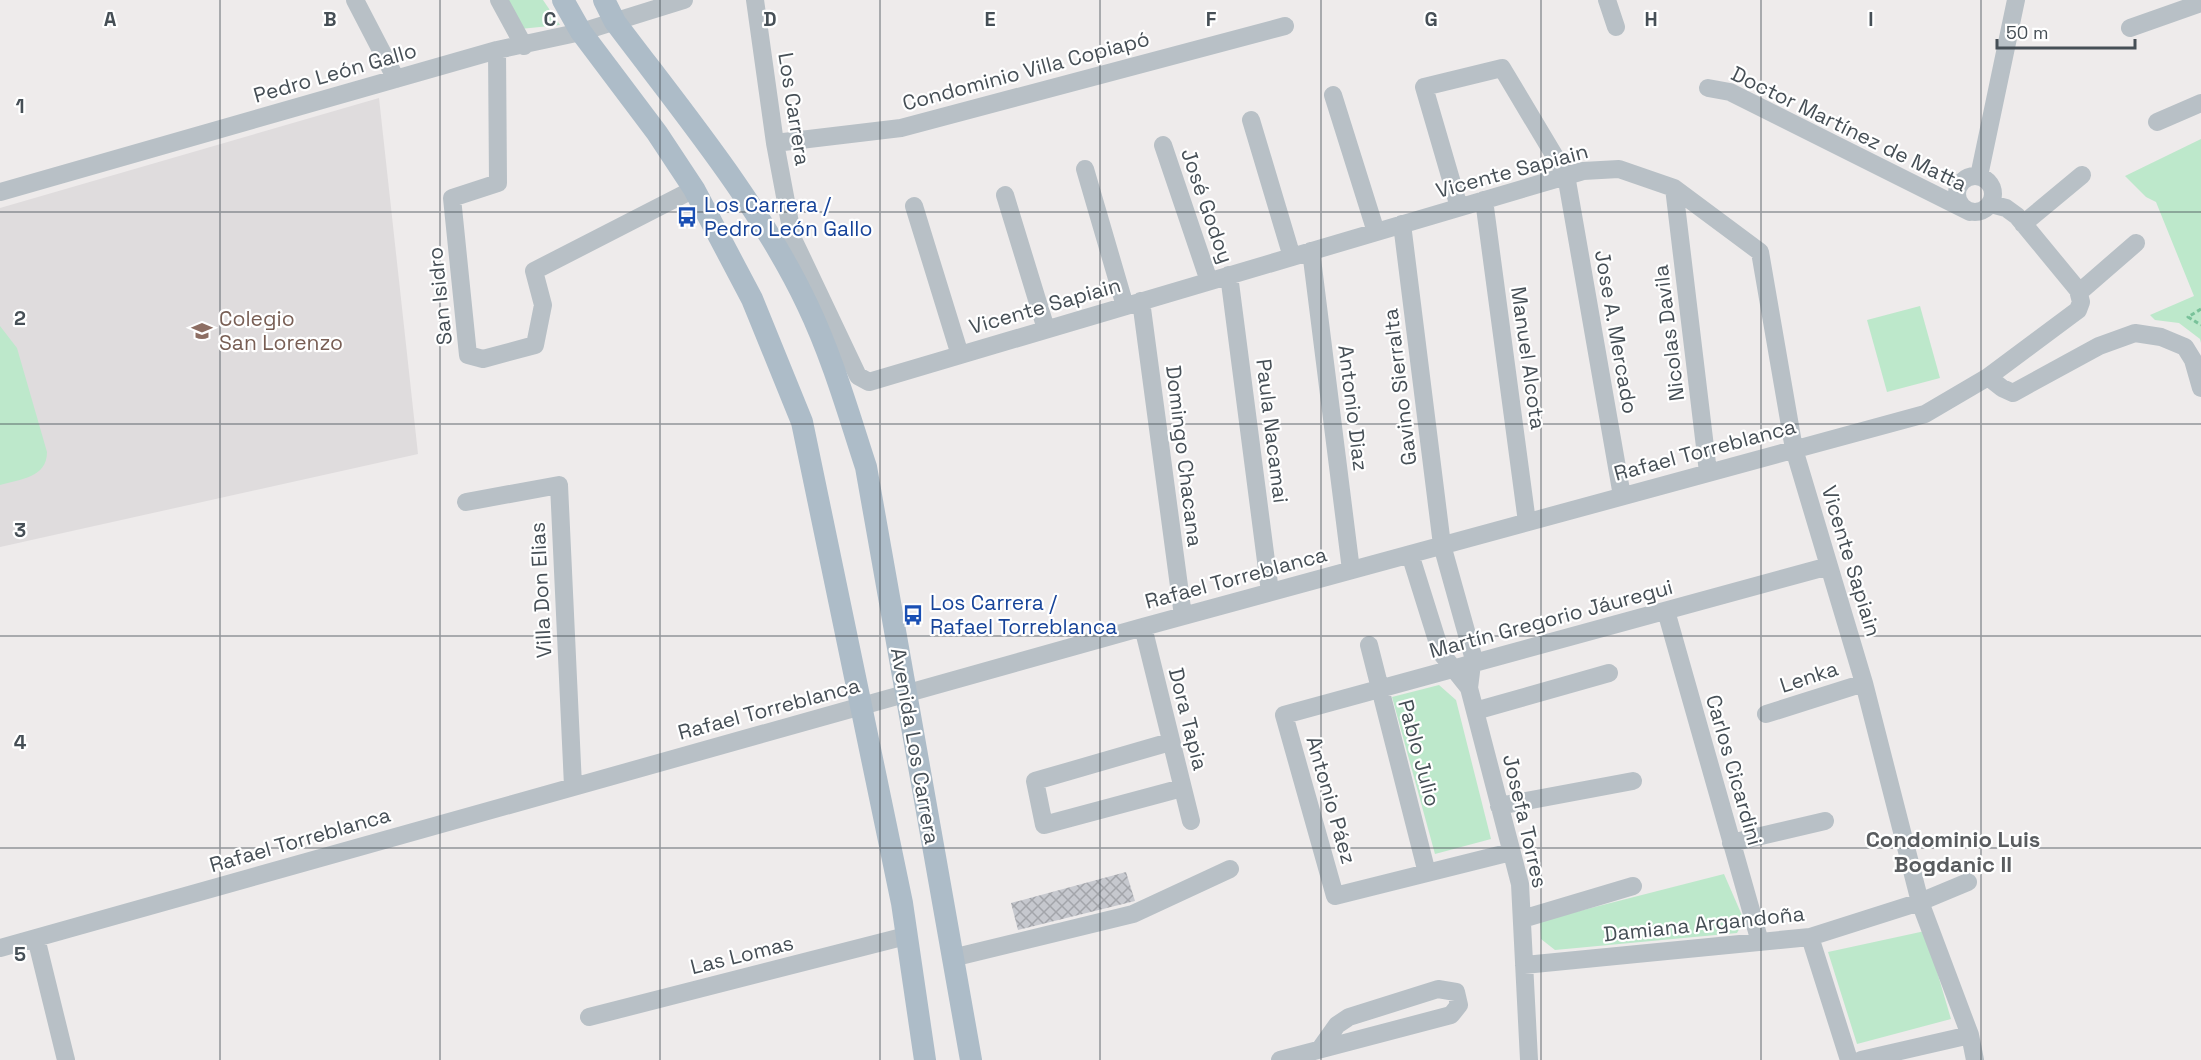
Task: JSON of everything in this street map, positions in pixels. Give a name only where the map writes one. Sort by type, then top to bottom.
[{"type":"main road","name":"Avenida Los Carrera","points":[[562,0],[581,32],[657,134],[694,189],[752,298],[802,422],[902,903],[925,1060]]},
{"type":"main road","name":"Avenida Los Carrera","points":[[604,0],[615,22],[750,206],[790,270],[820,332],[866,467],[971,1060]]},
{"type":"street","points":[[355,0],[396,79]]},
{"type":"street","points":[[499,0],[524,46]]},
{"type":"street","name":"Pedro León Gallo","points":[[0,192],[497,50],[581,32],[684,0]]},
{"type":"street","name":"Los Carrera","points":[[755,0],[775,143],[793,239],[858,376],[869,382]]},
{"type":"street","points":[[1607,0],[1616,27]]},
{"type":"street","points":[[1979,176],[2016,0]]},
{"type":"street","points":[[2130,28],[2201,3]]},
{"type":"street","name":"Condominio Villa Copiapó","points":[[775,143],[901,128],[1285,26]]},
{"type":"street","name":"San Isidro","points":[[497,50],[498,183],[452,198],[468,355],[483,358],[535,345],[543,305],[534,271],[694,189]]},
{"type":"street","points":[[1459,207],[1424,87],[1502,68],[1566,176]]},
{"type":"street","name":"Doctor Martínez de Matta","points":[[1708,88],[1730,92],[1970,212]]},
{"type":"street","points":[[1333,95],[1376,232]]},
{"type":"street","points":[[2157,122],[2201,103]]},
{"type":"street","points":[[1251,120],[1292,256]]},
{"type":"street","name":"José Godoy","points":[[1163,145],[1209,281]]},
{"type":"street","name":"Domingo Chacana","points":[[1085,169],[1133,304],[1183,616]]},
{"type":"street","name":"Vicente Sapiain","points":[[869,382],[1583,171],[1619,169],[1674,188],[1760,252],[1794,449],[1864,683],[1920,902],[1970,1035],[1975,1060]]},
{"type":"street","name":"Jose A. Mercado","points":[[1566,176],[1622,496]]},
{"type":"street","points":[[1979,176],[1991,185],[1994,191],[1991,204],[1983,211],[1970,212],[1960,205],[1957,192],[1965,179],[1979,176]]},
{"type":"street","points":[[2024,224],[2082,176]]},
{"type":"street","name":"Nicolas Davila","points":[[1674,188],[1708,472]]},
{"type":"street","points":[[1005,195],[1046,329]]},
{"type":"street","name":"Manuel Alcota","points":[[1484,200],[1527,522]]},
{"type":"street","points":[[1991,204],[2006,208],[2024,224],[2078,290],[2083,289],[2136,243]]},
{"type":"street","points":[[914,206],[960,355]]},
{"type":"street","name":"Gavino Sierralta","points":[[1402,224],[1442,545]]},
{"type":"street","name":"Antonio Diaz","points":[[1311,251],[1351,570]]},
{"type":"street","name":"Paula Nacamai","points":[[1229,275],[1270,592]]},
{"type":"street","name":"Rafael Torreblanca","points":[[0,948],[573,786],[905,696],[1143,627],[1925,414],[1988,377],[2078,310],[2081,302],[2078,290]]},
{"type":"street","points":[[1988,377],[2013,393],[2099,346],[2135,333],[2161,337],[2185,347],[2193,360],[2201,388]]},
{"type":"street","name":"Villa Don Elias","points":[[466,502],[559,485],[573,786]]},
{"type":"street","points":[[1442,545],[1473,656],[1463,667]]},
{"type":"street","name":"Josefa Torres","points":[[1410,554],[1441,653],[1463,667],[1520,884],[1529,1060]]},
{"type":"street","name":"Martín Gregorio Jáuregui","points":[[1284,715],[1829,566]]},
{"type":"street","name":"Carlos Cicardini","points":[[1666,611],[1760,942]]},
{"type":"street","name":"Dora Tapia","points":[[1143,627],[1191,821]]},
{"type":"street","name":"Pablo Julio","points":[[1369,645],[1427,873]]},
{"type":"street","points":[[1475,711],[1609,673]]},
{"type":"street","name":"Lenka","points":[[1766,714],[1864,683]]},
{"type":"street","name":"Antonio Páez","points":[[1284,715],[1335,896],[1427,873]]},
{"type":"street","points":[[1170,742],[1035,781],[1044,825],[1182,788]]},
{"type":"street","points":[[1499,806],[1633,781]]},
{"type":"street","points":[[1731,843],[1825,821]]},
{"type":"street","points":[[1427,873],[1511,852]]},
{"type":"street","points":[[952,958],[1133,914],[1230,869]]},
{"type":"street","points":[[1920,902],[1968,882]]},
{"type":"street","points":[[1522,920],[1633,886]]},
{"type":"street","name":"Damiana Argandoña","points":[[1524,965],[1810,937],[1920,902]]},
{"type":"street","name":"Las Lomas","points":[[589,1017],[906,936]]},
{"type":"street","points":[[1810,937],[1849,1060]]},
{"type":"street","points":[[36,938],[66,1060]]},
{"type":"street","points":[[1280,1060],[1320,1050],[1451,1015],[1459,1005],[1456,992],[1438,989],[1349,1017],[1337,1025],[1320,1050]]},
{"type":"street","points":[[1861,1060],[1970,1035]]},
{"type":"path","points":[[2201,309],[2188,317],[2201,325]]},
{"type":"shaded area","name":"Colegio San Lorenzo","points":[[379,98],[418,454],[0,547],[0,208]]},
{"type":"green space","points":[[505,0],[543,0],[560,25],[520,29]]},
{"type":"green space","points":[[2201,139],[2201,343],[2200,339],[2179,323],[2155,320],[2150,315],[2194,296],[2156,202],[2146,197],[2125,176]]},
{"type":"green space","points":[[1920,306],[1940,378],[1887,392],[1867,320]]},
{"type":"green space","points":[[0,326],[17,348],[47,452],[46,461],[37,472],[24,479],[0,485]]},
{"type":"green space","points":[[1439,685],[1456,700],[1491,839],[1435,854],[1392,697]]},
{"type":"green space","points":[[1724,874],[1744,920],[1737,933],[1555,950],[1541,939],[1540,921]]},
{"type":"green space","points":[[1925,931],[1951,1019],[1857,1044],[1828,952]]},
{"type":"building","points":[[1126,872],[1135,901],[1018,930],[1011,903]]},
{"type":"place","name":"Los Carrera / Pedro León Gallo","points":[[687,217]]},
{"type":"place","name":"Colegio San Lorenzo","points":[[202,331]]},
{"type":"place","name":"Los Carrera / Rafael Torreblanca","points":[[913,615]]},
{"type":"district","name":"Condominio Luis Bogdanic II","points":[[1953,852]]}]
